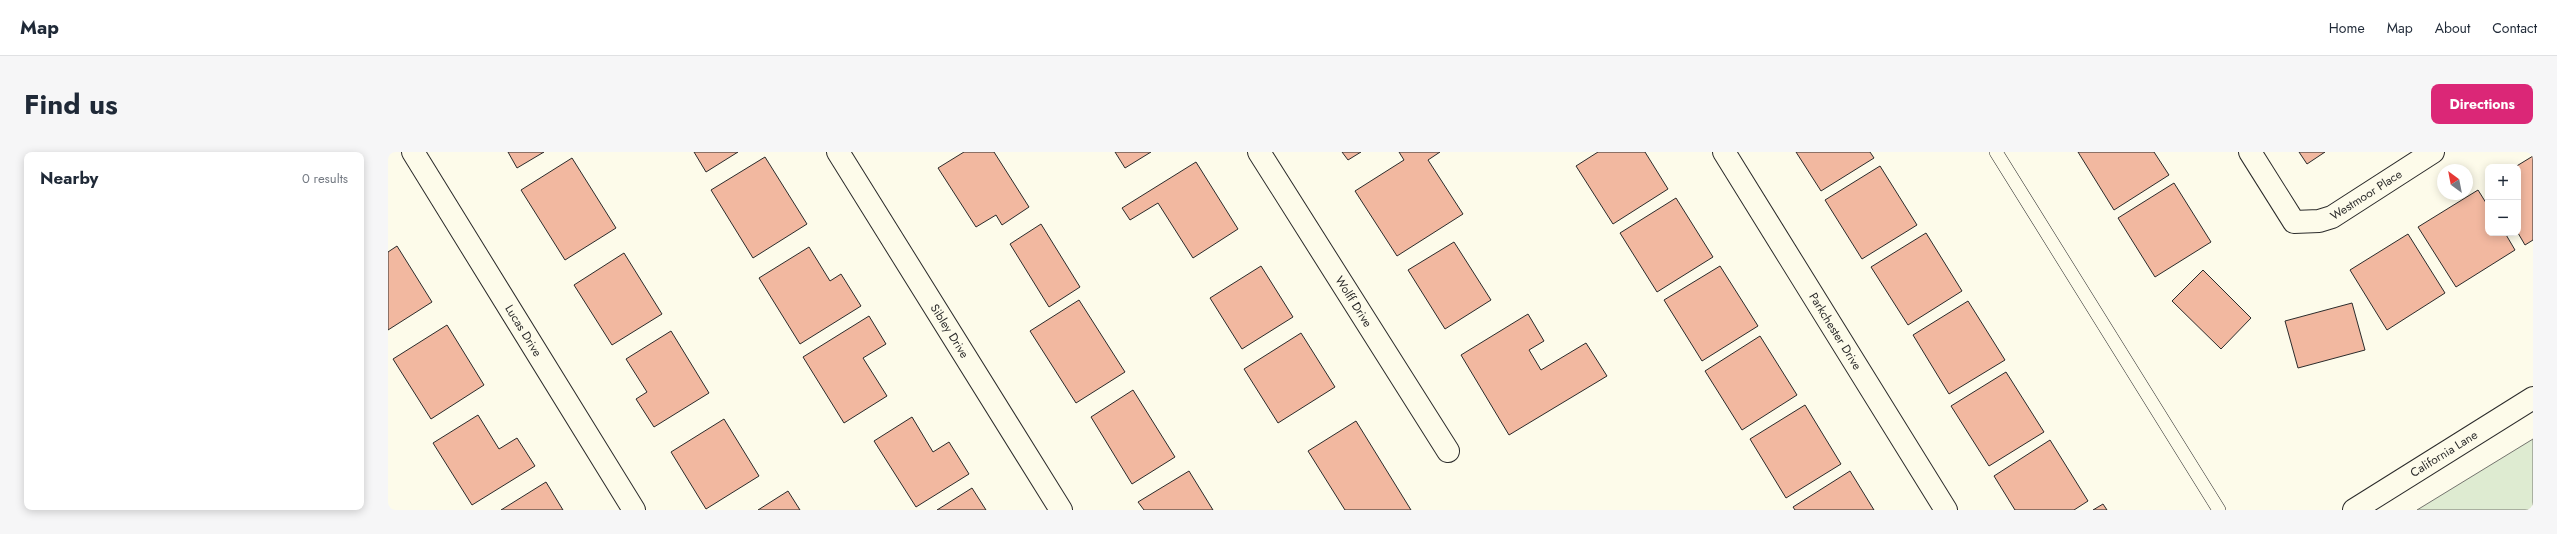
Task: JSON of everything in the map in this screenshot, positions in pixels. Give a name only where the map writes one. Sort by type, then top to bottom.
[{"type":"street","name":"Lucas Drive","points":[[413,152],[634,510]]},
{"type":"street","name":"Sibley Drive","points":[[838,152],[1061,510]]},
{"type":"street","name":"Wolff Drive","points":[[1259,152],[1448,451]]},
{"type":"street","name":"Parkchester Drive","points":[[1724,152],[1946,510]]},
{"type":"street","name":"Westmoor Place","points":[[2250,152],[2294,222],[2320,221],[2332,217],[2433,152]]},
{"type":"street","name":"California Lane","points":[[2354,510],[2533,398]]},
{"type":"lane","points":[[1996,152],[2219,510]]},
{"type":"green space","points":[[2533,439],[2533,510],[2417,510]]},
{"type":"building","points":[[508,152],[544,152],[517,168]]},
{"type":"building","points":[[694,152],[738,152],[706,172]]},
{"type":"building","points":[[964,152],[994,152],[1029,207],[1002,225],[996,215],[976,227],[938,168]]},
{"type":"building","points":[[1115,152],[1151,152],[1125,168]]},
{"type":"building","points":[[1342,152],[1361,152],[1348,160]]},
{"type":"building","points":[[1399,152],[1440,152],[1428,160],[1463,214],[1397,256],[1355,191],[1404,160]]},
{"type":"building","points":[[1598,152],[1645,152],[1668,189],[1613,224],[1576,166]]},
{"type":"building","points":[[1796,152],[1870,152],[1874,158],[1821,191]]},
{"type":"building","points":[[2078,152],[2154,152],[2169,175],[2114,210]]},
{"type":"building","points":[[2299,152],[2325,152],[2307,164]]},
{"type":"building","points":[[2533,156],[2533,240],[2525,245],[2520,236],[2521,236],[2520,164]]},
{"type":"building","points":[[765,157],[807,224],[753,258],[711,190]]},
{"type":"building","points":[[572,158],[616,228],[565,260],[521,190]]},
{"type":"building","points":[[1196,162],[1238,229],[1193,258],[1158,203],[1130,220],[1122,208]]},
{"type":"building","points":[[1880,166],[1917,225],[1862,259],[1825,200]]},
{"type":"building","points":[[2174,183],[2211,242],[2155,277],[2118,218]]},
{"type":"building","points":[[2478,190],[2485,201],[2485,236],[2507,236],[2515,250],[2456,287],[2418,227],[2462,200],[2473,200],[2473,193]]},
{"type":"building","points":[[1676,198],[1713,257],[1657,292],[1620,233]]},
{"type":"building","points":[[1041,224],[1080,287],[1049,307],[1010,244]]},
{"type":"building","points":[[1926,233],[1962,291],[1908,325],[1871,267]]},
{"type":"building","points":[[2408,234],[2445,293],[2387,330],[2350,270]]},
{"type":"building","points":[[1454,242],[1491,300],[1445,329],[1408,270]]},
{"type":"building","points":[[397,246],[432,302],[388,330],[388,252]]},
{"type":"building","points":[[809,247],[830,281],[841,274],[861,306],[800,344],[759,278]]},
{"type":"building","points":[[624,253],[662,314],[612,345],[574,285]]},
{"type":"building","points":[[1261,266],[1293,317],[1242,349],[1210,298]]},
{"type":"building","points":[[1720,266],[1758,326],[1702,361],[1664,300]]},
{"type":"building","points":[[2203,270],[2251,318],[2221,349],[2172,301]]},
{"type":"building","points":[[1079,300],[1125,372],[1076,403],[1030,331]]},
{"type":"building","points":[[1968,301],[2005,360],[1949,394],[1913,335]]},
{"type":"building","points":[[2352,303],[2365,350],[2298,368],[2285,321]]},
{"type":"building","points":[[1528,314],[1544,341],[1529,350],[1541,370],[1586,343],[1607,376],[1509,435],[1461,355]]},
{"type":"building","points":[[869,316],[886,344],[863,358],[887,396],[844,423],[803,357]]},
{"type":"building","points":[[447,325],[484,385],[431,419],[393,359]]},
{"type":"building","points":[[671,331],[709,393],[654,427],[636,399],[647,392],[626,359]]},
{"type":"building","points":[[1301,333],[1335,387],[1278,423],[1244,369]]},
{"type":"building","points":[[1760,336],[1797,395],[1742,430],[1705,371]]},
{"type":"building","points":[[2006,372],[2044,432],[1989,466],[1951,406]]},
{"type":"building","points":[[1133,390],[1175,457],[1132,484],[1091,417]]},
{"type":"building","points":[[1805,405],[1841,464],[1786,498],[1750,439]]},
{"type":"building","points":[[478,415],[499,449],[517,438],[535,466],[472,505],[433,443]]},
{"type":"building","points":[[912,417],[933,452],[949,442],[969,474],[916,507],[874,441]]},
{"type":"building","points":[[724,419],[759,476],[706,509],[671,452]]},
{"type":"building","points":[[1356,421],[1411,510],[1345,510],[1308,451]]},
{"type":"building","points":[[2050,440],[2088,501],[2074,510],[2015,510],[1994,476]]},
{"type":"building","points":[[1189,471],[1213,510],[1144,510],[1138,502]]},
{"type":"building","points":[[1850,471],[1874,510],[1795,510],[1793,507]]},
{"type":"building","points":[[546,482],[563,510],[501,510]]},
{"type":"building","points":[[972,488],[986,510],[937,510]]},
{"type":"building","points":[[788,491],[800,510],[758,510]]},
{"type":"building","points":[[2103,504],[2107,510],[2093,510]]}]
